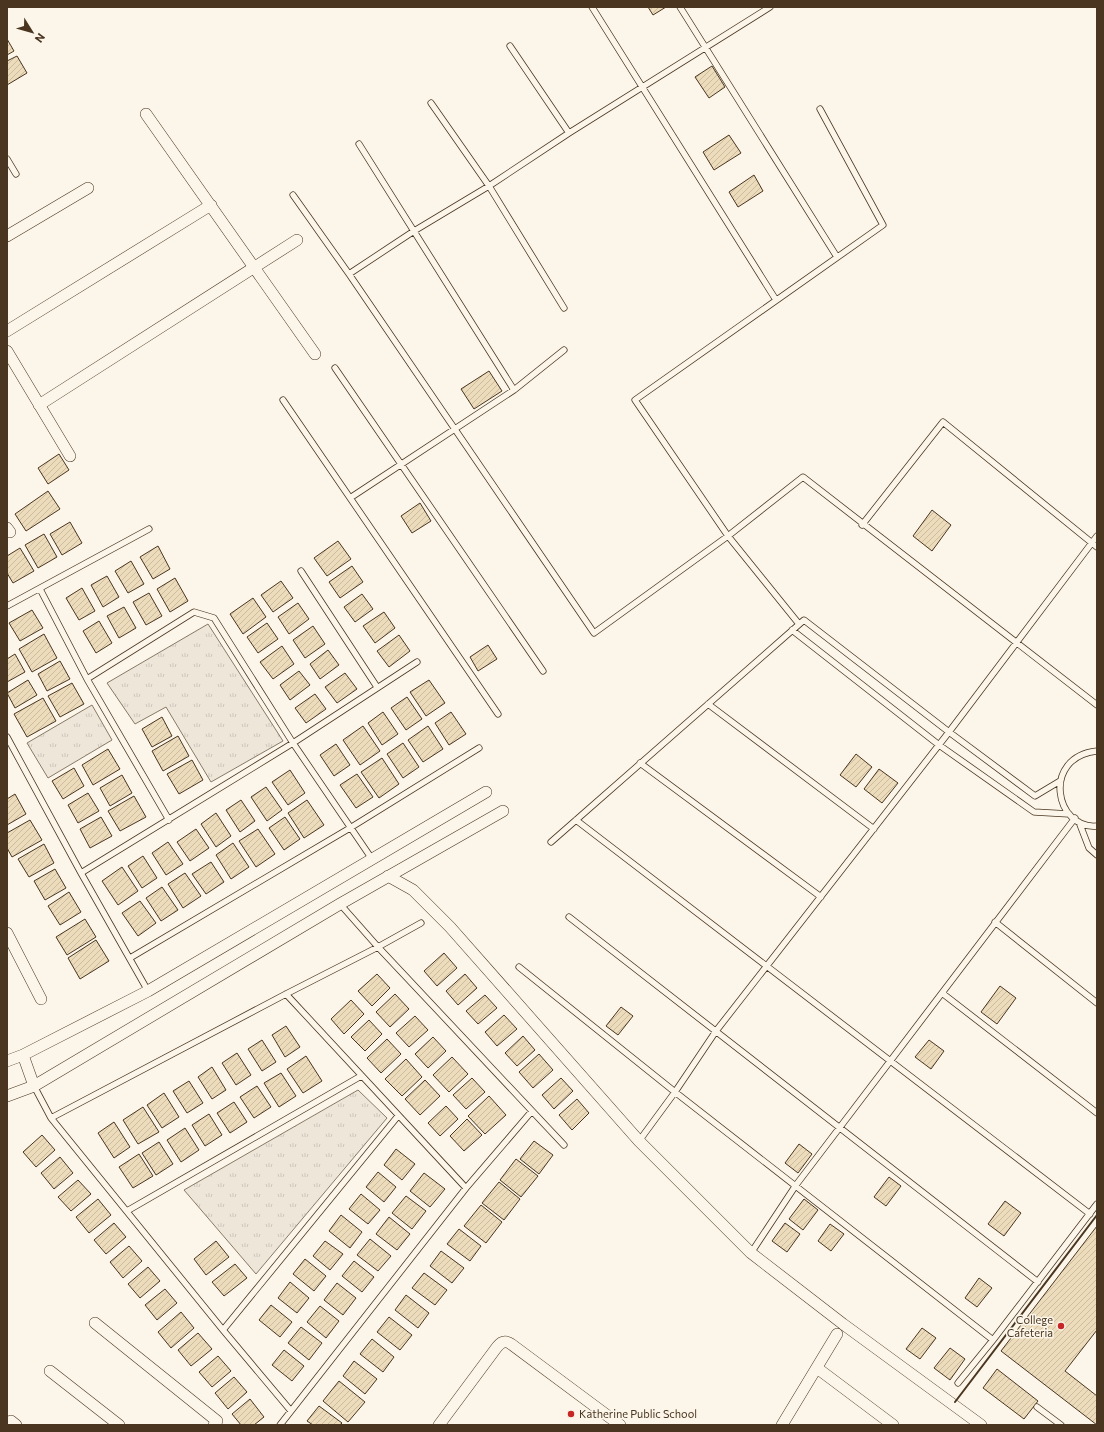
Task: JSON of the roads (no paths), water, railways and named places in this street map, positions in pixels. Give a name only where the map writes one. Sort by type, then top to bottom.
[{"type":"street","points":[[146,114],[315,354]]},
{"type":"street","points":[[7,236],[88,188]]},
{"type":"street","points":[[7,331],[210,206]]},
{"type":"street","points":[[39,405],[297,240]]},
{"type":"street","points":[[7,351],[70,456]]},
{"type":"street","points":[[7,1061],[23,1055],[148,991],[486,792]]},
{"type":"street","points":[[7,1096],[34,1086],[340,904],[503,811]]},
{"type":"street","points":[[388,876],[413,890],[450,927],[639,1141],[751,1253],[843,1324],[981,1425]]},
{"type":"street","points":[[8,939],[41,998]]},
{"type":"street","points":[[23,1055],[34,1086]]},
{"type":"street","points":[[95,1323],[217,1421],[214,1425]]},
{"type":"street","points":[[782,1425],[837,1334]]},
{"type":"street","points":[[439,1425],[497,1347],[503,1342],[506,1342],[511,1344],[620,1425]]},
{"type":"street","points":[[817,1368],[893,1425]]},
{"type":"street","points":[[50,1371],[119,1425]]},
{"type":"lane","points":[[592,7],[776,300]]},
{"type":"lane","points":[[680,7],[837,257]]},
{"type":"lane","points":[[756,7],[760,14]]},
{"type":"lane","points":[[349,274],[414,231],[489,186],[569,133],[770,7]]},
{"type":"lane","points":[[510,46],[569,133]]},
{"type":"lane","points":[[431,103],[489,186],[564,308]]},
{"type":"lane","points":[[799,624],[728,536],[635,400],[882,225],[820,109]]},
{"type":"lane","points":[[359,144],[514,390]]},
{"type":"lane","points":[[7,159],[16,174]]},
{"type":"lane","points":[[293,195],[349,274],[594,633],[728,536],[803,477],[862,525],[1097,705]]},
{"type":"lane","points":[[350,498],[514,390],[564,350]]},
{"type":"lane","points":[[335,368],[543,671]]},
{"type":"lane","points":[[283,400],[498,714]]},
{"type":"lane","points":[[862,525],[943,422],[1097,547]]},
{"type":"lane","points":[[7,606],[149,528]]},
{"type":"lane","points":[[639,1141],[675,1092],[716,1031],[939,745],[1097,536]]},
{"type":"lane","points":[[301,572],[378,687]]},
{"type":"lane","points":[[40,588],[87,679],[169,820]]},
{"type":"lane","points":[[87,679],[194,612],[214,618],[293,743],[372,859]]},
{"type":"lane","points":[[551,842],[804,620],[949,732],[1035,796],[1060,781]]},
{"type":"lane","points":[[792,630],[939,745],[1034,812],[1069,814]]},
{"type":"lane","points":[[81,873],[293,743],[417,662]]},
{"type":"lane","points":[[708,704],[874,829]]},
{"type":"lane","points":[[7,737],[81,873],[148,991]]},
{"type":"lane","points":[[130,958],[350,828],[479,748]]},
{"type":"lane","points":[[1097,750],[1087,751],[1074,759],[1065,769],[1060,781],[1061,798],[1069,814],[1077,820],[1092,826],[1097,826]]},
{"type":"lane","points":[[640,763],[821,897]]},
{"type":"lane","points":[[576,820],[1090,1214]]},
{"type":"lane","points":[[1077,820],[1089,848],[1097,855]]},
{"type":"lane","points":[[751,1253],[796,1185],[995,922],[1077,820]]},
{"type":"lane","points":[[340,904],[378,947],[564,1144]]},
{"type":"lane","points":[[569,918],[1038,1282]]},
{"type":"lane","points":[[995,922],[1097,1003]]},
{"type":"lane","points":[[52,1118],[421,923]]},
{"type":"lane","points":[[519,967],[675,1092],[993,1340]]},
{"type":"lane","points":[[942,993],[1097,1113]]},
{"type":"lane","points":[[286,994],[466,1188]]},
{"type":"lane","points":[[127,1211],[361,1076]]},
{"type":"lane","points":[[34,1086],[52,1118],[223,1330],[291,1411]]},
{"type":"lane","points":[[280,1425],[466,1188],[532,1111]]},
{"type":"lane","points":[[223,1330],[398,1116]]},
{"type":"lane","points":[[958,1383],[993,1340],[1097,1204]]},
{"type":"lane","points":[[1037,1407],[1060,1425]]},
{"type":"place","name":"College Cafeteria","points":[[1061,1326]]},
{"type":"place","name":"Katherine Public School","points":[[571,1414]]}]
